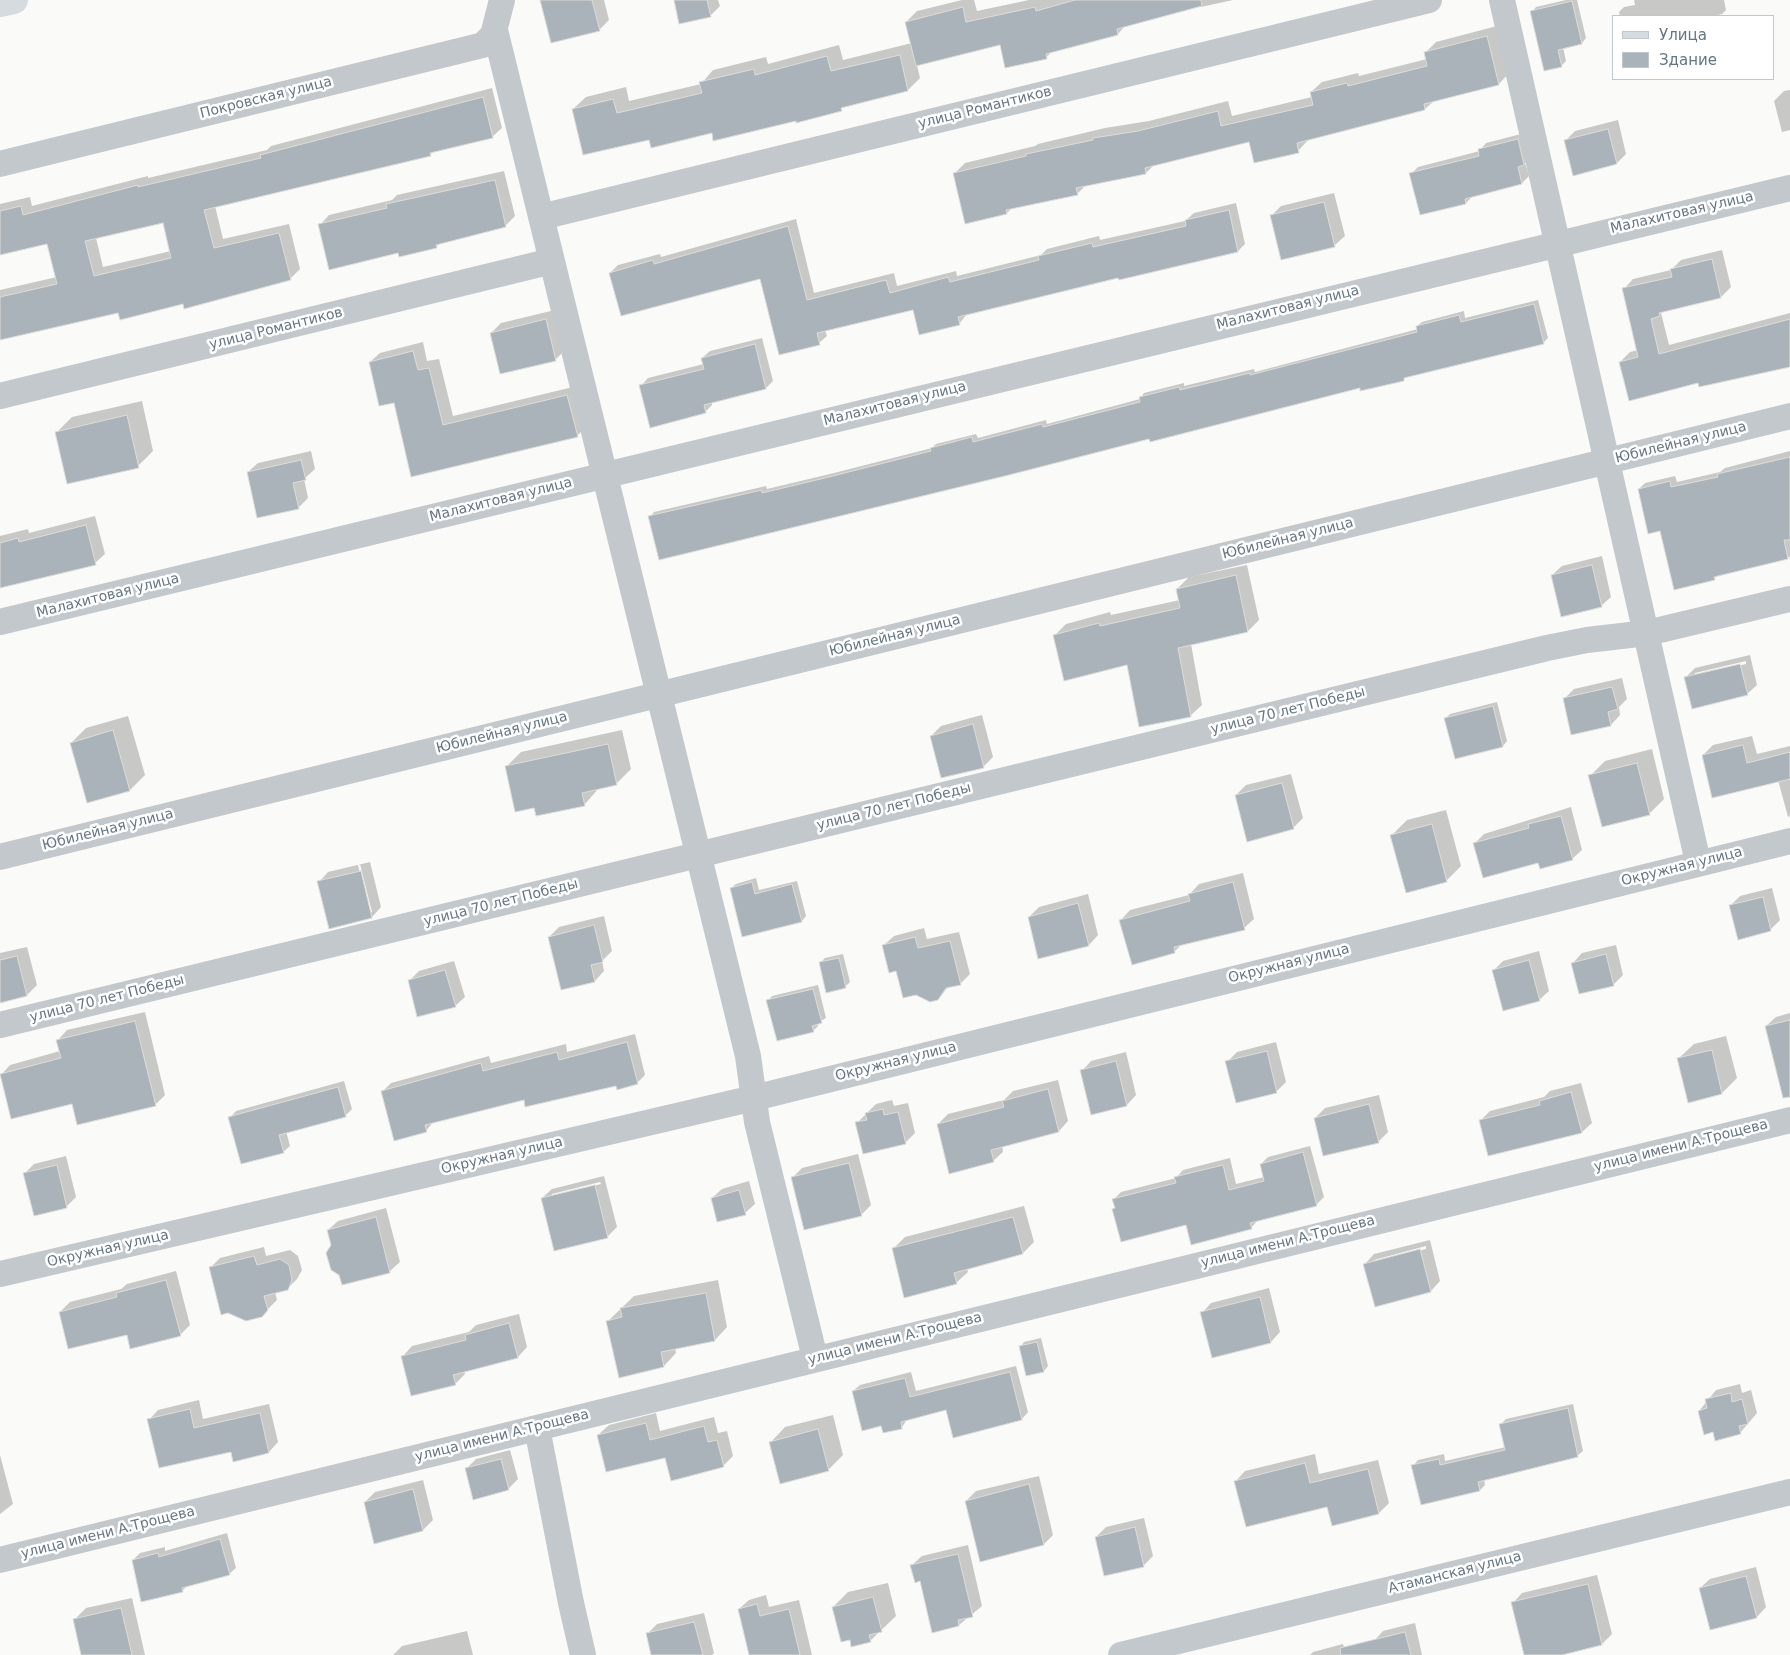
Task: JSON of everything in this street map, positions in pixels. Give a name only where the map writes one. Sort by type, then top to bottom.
[{"type":"main road","points":[[0,4],[14,0]]},
{"type":"street","points":[[502,0],[494,30],[748,1056],[757,1122],[815,1358]]},
{"type":"street","name":"улица Романтиков","points":[[541,217],[1429,0]]},
{"type":"street","points":[[1502,0],[1698,862]]},
{"type":"street","name":"Покровская улица","points":[[0,164],[483,45],[490,40],[494,30]]},
{"type":"street","name":"Малахитовая улица","points":[[0,622],[1790,188]]},
{"type":"street","name":"улица Романтиков","points":[[0,396],[552,261]]},
{"type":"street","name":"Юбилейная улица","points":[[0,857],[1790,416]]},
{"type":"street","name":"улица 70 лет Победы","points":[[0,1025],[1548,648],[1587,640],[1646,633],[1790,598]]},
{"type":"street","name":"Окружная улица","points":[[0,1274],[754,1098],[1698,862],[1790,841]]},
{"type":"street","name":"улица имени А.Трощева","points":[[0,1560],[815,1358],[1790,1120]]},
{"type":"street","points":[[537,1428],[583,1655]]},
{"type":"street","name":"Атаманская улица","points":[[1121,1655],[1790,1492]]},
{"type":"building","points":[[540,0],[592,0],[600,31],[551,43]]},
{"type":"building","points":[[674,0],[707,0],[711,17],[679,24]]},
{"type":"building","points":[[1075,0],[1201,0],[1202,6],[1117,29],[1118,35],[1046,54],[1047,59],[1005,68],[1000,45],[916,66],[905,22],[963,7],[966,22],[1035,7],[1036,11]]},
{"type":"building","points":[[1572,1],[1582,44],[1558,50],[1562,67],[1544,71],[1530,11]]},
{"type":"building","points":[[1487,36],[1499,85],[1424,104],[1425,110],[1297,143],[1299,153],[1254,163],[1249,142],[1145,168],[1146,174],[1076,188],[1078,195],[1006,210],[1007,214],[965,224],[953,173],[1026,156],[1026,154],[1093,140],[1093,138],[1138,131],[1218,111],[1221,126],[1313,105],[1310,92],[1347,83],[1348,86],[1427,66],[1424,52]]},
{"type":"building","points":[[900,55],[908,91],[841,108],[842,111],[796,123],[796,121],[713,141],[712,133],[651,148],[649,140],[583,155],[572,109],[613,99],[617,113],[702,93],[699,82],[754,69],[755,75],[827,56],[831,71]]},
{"type":"building","points":[[483,97],[493,138],[430,153],[431,156],[204,210],[214,248],[279,233],[291,280],[184,309],[183,304],[120,320],[118,313],[0,340],[0,297],[57,284],[47,244],[0,255],[0,211],[21,206],[23,215],[138,185],[138,187],[261,158],[260,155]],"holes":[[[163,223],[171,258],[94,276],[85,241]]]},
{"type":"building","points":[[1608,129],[1617,164],[1573,176],[1564,140]]},
{"type":"building","points":[[1518,139],[1524,165],[1518,167],[1522,184],[1465,199],[1466,204],[1420,215],[1409,173],[1479,156],[1478,149]]},
{"type":"building","points":[[495,180],[506,227],[436,245],[437,248],[399,257],[398,253],[329,270],[318,224],[387,208],[386,204]]},
{"type":"building","points":[[1324,202],[1335,247],[1281,260],[1270,215]]},
{"type":"building","points":[[1229,210],[1238,252],[1119,280],[1118,278],[958,317],[960,325],[919,335],[913,310],[817,333],[820,345],[779,355],[760,279],[621,316],[609,273],[653,260],[654,264],[788,226],[807,300],[886,280],[890,293],[948,277],[950,282],[1039,260],[1038,256],[1092,243],[1093,247],[1186,226],[1185,220]]},
{"type":"building","points":[[1712,259],[1721,298],[1659,313],[1660,316],[1651,319],[1659,354],[1790,319],[1790,367],[1699,387],[1698,383],[1629,401],[1619,362],[1638,357],[1622,288],[1672,277],[1670,269]]},
{"type":"building","points":[[1534,304],[1544,344],[1404,378],[1404,381],[1360,391],[1360,388],[1150,442],[1149,439],[659,560],[648,516],[762,490],[762,493],[829,477],[931,451],[930,448],[972,437],[973,442],[1042,424],[1043,427],[1140,402],[1139,397],[1179,387],[1180,390],[1250,373],[1250,375],[1417,332],[1416,326],[1459,315],[1461,322]]},
{"type":"building","points":[[546,319],[556,361],[500,374],[490,333]]},
{"type":"building","points":[[755,344],[766,389],[704,405],[706,413],[650,428],[639,385],[704,369],[701,358]]},
{"type":"building","points":[[413,351],[418,370],[429,368],[443,425],[567,395],[578,437],[411,477],[394,403],[379,406],[369,362]]},
{"type":"building","points":[[127,415],[139,468],[67,484],[55,432]]},
{"type":"building","points":[[1790,457],[1790,540],[1784,540],[1788,559],[1714,577],[1715,580],[1674,590],[1660,531],[1648,534],[1638,489],[1670,481],[1671,487],[1718,477],[1717,474]]},
{"type":"building","points":[[301,460],[306,480],[293,483],[299,509],[257,518],[247,472]]},
{"type":"building","points":[[86,525],[96,565],[0,588],[0,543],[18,538],[19,542]]},
{"type":"building","points":[[1592,565],[1602,607],[1561,617],[1551,575]]},
{"type":"building","points":[[1236,575],[1248,632],[1178,648],[1191,717],[1139,727],[1127,665],[1064,681],[1053,635],[1099,623],[1100,626],[1180,608],[1176,589]]},
{"type":"building","points":[[1740,664],[1748,695],[1692,709],[1684,677]]},
{"type":"building","points":[[1612,687],[1618,709],[1608,712],[1611,726],[1571,735],[1563,698]]},
{"type":"building","points":[[1493,706],[1503,747],[1455,759],[1444,718]]},
{"type":"building","points":[[973,724],[984,768],[941,778],[930,736]]},
{"type":"building","points":[[113,730],[130,791],[87,803],[70,743]]},
{"type":"building","points":[[608,744],[617,785],[582,793],[585,806],[536,816],[534,808],[515,812],[505,766]]},
{"type":"building","points":[[1743,745],[1747,763],[1790,752],[1790,779],[1712,798],[1702,755]]},
{"type":"building","points":[[1637,763],[1650,815],[1602,827],[1588,775]]},
{"type":"building","points":[[1282,783],[1294,829],[1247,842],[1235,795]]},
{"type":"building","points":[[1561,816],[1573,860],[1540,869],[1538,863],[1483,878],[1473,843],[1529,828],[1528,824]]},
{"type":"building","points":[[1432,824],[1447,882],[1406,893],[1390,835]]},
{"type":"building","points":[[361,871],[372,918],[329,929],[317,881]]},
{"type":"building","points":[[752,882],[755,894],[792,884],[802,922],[742,937],[730,888]]},
{"type":"building","points":[[1233,882],[1245,930],[1174,947],[1175,953],[1132,965],[1119,920],[1190,901],[1188,894]]},
{"type":"building","points":[[1763,897],[1771,931],[1738,940],[1729,905]]},
{"type":"building","points":[[1078,903],[1089,946],[1038,959],[1028,917]]},
{"type":"building","points":[[594,925],[603,962],[591,965],[595,982],[561,990],[548,937]]},
{"type":"building","points":[[915,937],[918,948],[950,941],[961,985],[946,988],[938,1000],[930,1002],[916,995],[903,998],[896,971],[889,973],[882,945]]},
{"type":"building","points":[[1606,954],[1614,986],[1579,994],[1571,963]]},
{"type":"building","points":[[17,956],[27,996],[0,1003],[0,960]]},
{"type":"building","points":[[839,958],[846,988],[826,993],[819,962]]},
{"type":"building","points":[[1529,960],[1540,1001],[1503,1011],[1492,970]]},
{"type":"building","points":[[445,970],[456,1007],[417,1017],[408,980]]},
{"type":"building","points":[[813,989],[822,1023],[812,1026],[814,1032],[777,1041],[766,1000]]},
{"type":"building","points":[[1790,1020],[1790,1097],[1783,1098],[1765,1026]]},
{"type":"building","points":[[135,1021],[156,1106],[77,1125],[72,1104],[11,1119],[0,1074],[61,1058],[56,1040]]},
{"type":"building","points":[[627,1042],[638,1084],[617,1090],[616,1086],[525,1107],[524,1100],[425,1125],[427,1132],[394,1141],[381,1091],[481,1063],[483,1071],[557,1052],[559,1060]]},
{"type":"building","points":[[1712,1050],[1722,1094],[1688,1103],[1677,1058]]},
{"type":"building","points":[[1267,1051],[1277,1093],[1236,1103],[1225,1061]]},
{"type":"building","points":[[1116,1061],[1127,1106],[1091,1115],[1080,1070]]},
{"type":"building","points":[[338,1087],[346,1117],[279,1135],[284,1153],[241,1164],[228,1117]]},
{"type":"building","points":[[1048,1089],[1059,1132],[991,1150],[994,1162],[949,1174],[937,1124],[1004,1107],[1002,1101]]},
{"type":"building","points":[[1571,1092],[1582,1133],[1488,1156],[1479,1120],[1540,1105],[1539,1101]]},
{"type":"building","points":[[1369,1104],[1379,1143],[1323,1156],[1314,1118]]},
{"type":"building","points":[[883,1109],[884,1115],[898,1112],[906,1144],[863,1154],[855,1122],[867,1120],[865,1113]]},
{"type":"building","points":[[1303,1152],[1317,1206],[1250,1223],[1252,1229],[1191,1245],[1186,1225],[1121,1242],[1112,1209],[1115,1208],[1112,1199],[1176,1183],[1174,1177],[1223,1165],[1229,1190],[1264,1181],[1260,1164]]},
{"type":"building","points":[[849,1163],[862,1216],[804,1230],[791,1177]]},
{"type":"building","points":[[57,1165],[67,1208],[34,1216],[23,1173]]},
{"type":"building","points":[[595,1185],[608,1238],[554,1251],[541,1198]]},
{"type":"building","points":[[739,1190],[746,1215],[717,1222],[711,1198]]},
{"type":"building","points":[[376,1217],[390,1273],[342,1285],[339,1275],[331,1270],[326,1253],[331,1245],[327,1230]]},
{"type":"building","points":[[1013,1217],[1023,1254],[954,1273],[957,1284],[904,1298],[892,1248]]},
{"type":"building","points":[[1420,1249],[1431,1292],[1375,1307],[1363,1264]]},
{"type":"building","points":[[254,1256],[257,1265],[280,1259],[289,1265],[292,1280],[288,1290],[264,1296],[268,1310],[262,1317],[246,1321],[228,1313],[221,1315],[209,1267]]},
{"type":"building","points":[[166,1280],[181,1336],[130,1349],[127,1335],[68,1349],[59,1312],[117,1297],[116,1293]]},
{"type":"building","points":[[706,1293],[715,1341],[661,1352],[664,1367],[619,1378],[606,1321],[622,1317],[620,1308]]},
{"type":"building","points":[[1260,1297],[1271,1343],[1212,1358],[1200,1312]]},
{"type":"building","points":[[509,1323],[518,1358],[453,1375],[456,1385],[411,1396],[401,1356],[466,1340],[465,1335]]},
{"type":"building","points":[[1037,1342],[1044,1372],[1026,1376],[1019,1346]]},
{"type":"building","points":[[1010,1372],[1022,1420],[953,1438],[946,1410],[901,1422],[902,1429],[883,1433],[881,1426],[862,1431],[852,1391],[905,1378],[910,1397]]},
{"type":"building","points":[[1731,1393],[1732,1402],[1742,1399],[1748,1424],[1739,1426],[1741,1434],[1715,1441],[1713,1432],[1704,1435],[1698,1411],[1707,1408],[1705,1399]]},
{"type":"building","points":[[1568,1408],[1578,1457],[1478,1482],[1480,1491],[1421,1505],[1411,1465],[1439,1459],[1440,1465],[1505,1450],[1499,1424]]},
{"type":"building","points":[[190,1409],[194,1428],[260,1413],[269,1453],[233,1462],[231,1452],[159,1468],[147,1419]]},
{"type":"building","points":[[646,1423],[650,1440],[704,1426],[708,1442],[717,1440],[724,1467],[671,1481],[665,1458],[606,1472],[597,1435]]},
{"type":"building","points":[[818,1429],[829,1471],[780,1484],[769,1442]]},
{"type":"building","points":[[501,1459],[509,1490],[473,1500],[465,1468]]},
{"type":"building","points":[[1305,1463],[1310,1483],[1368,1469],[1379,1514],[1332,1526],[1327,1507],[1246,1527],[1234,1481]]},
{"type":"building","points":[[1029,1484],[1044,1545],[980,1562],[965,1501]]},
{"type":"building","points":[[413,1489],[423,1531],[374,1544],[364,1502]]},
{"type":"building","points":[[1135,1527],[1144,1567],[1104,1576],[1095,1537]]},
{"type":"building","points":[[220,1539],[230,1575],[182,1588],[183,1592],[141,1602],[132,1560],[158,1553],[159,1557]]},
{"type":"building","points":[[958,1554],[973,1617],[958,1620],[959,1626],[932,1633],[920,1581],[915,1583],[910,1565]]},
{"type":"building","points":[[1746,1576],[1757,1618],[1710,1630],[1699,1588]]},
{"type":"building","points":[[1588,1584],[1602,1645],[1562,1655],[1524,1655],[1511,1602]]},
{"type":"building","points":[[873,1597],[882,1632],[869,1635],[871,1642],[851,1647],[850,1640],[841,1642],[832,1607]]},
{"type":"building","points":[[757,1604],[760,1616],[789,1609],[800,1655],[749,1655],[738,1609]]},
{"type":"building","points":[[121,1608],[132,1655],[81,1655],[73,1619]]},
{"type":"building","points":[[694,1622],[703,1655],[651,1655],[646,1633]]},
{"type":"building","points":[[1405,1632],[1411,1655],[1341,1655],[1340,1648]]}]
